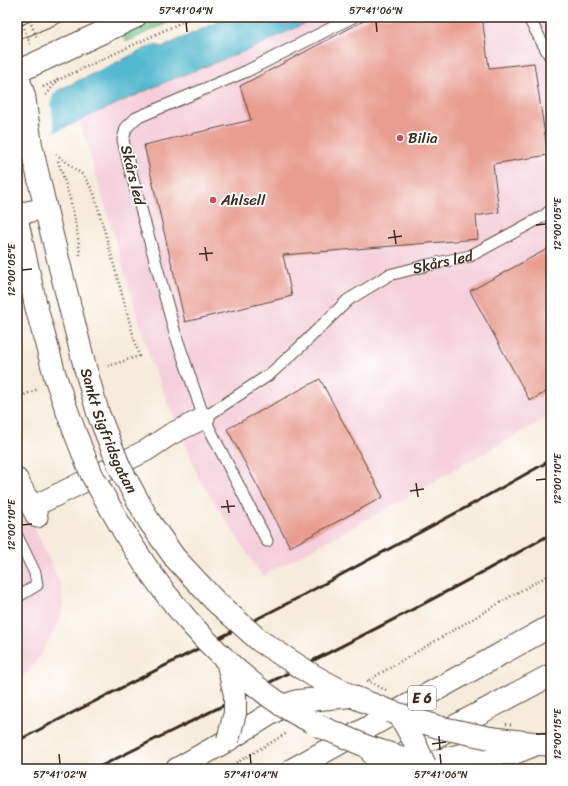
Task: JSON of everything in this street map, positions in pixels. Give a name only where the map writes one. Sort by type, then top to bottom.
[{"type":"main road","points":[[17,73],[136,17]]},
{"type":"main road","name":"Sankt Sigfridsgatan","points":[[17,73],[25,100],[32,145],[62,280],[96,367],[98,413],[120,468],[149,521],[175,558],[215,601],[260,641],[314,676],[351,696],[400,716],[438,727],[490,738],[544,745]]},
{"type":"main road","name":"Sankt Sigfridsgatan","points":[[17,220],[36,306],[50,381],[70,421],[93,476],[125,535],[153,577],[181,612],[227,660],[247,678],[283,706],[319,726],[368,747],[430,768]]},
{"type":"main road","name":"E 6","points":[[293,769],[551,626]]},
{"type":"main road","points":[[227,660],[234,695],[235,713],[228,740]]},
{"type":"main road","points":[[376,769],[551,675]]},
{"type":"main road","name":"Sankt Sigfridsgatan","points":[[177,769],[283,706],[298,701],[351,696]]},
{"type":"main road","points":[[400,716],[430,768]]},
{"type":"street","points":[[17,214],[46,208]]},
{"type":"street","name":"Skårs led","points":[[17,479],[34,512],[69,490],[147,450],[171,434],[204,418]]},
{"type":"street","points":[[430,768],[442,759],[464,754],[513,754],[544,745]]},
{"type":"street","points":[[368,747],[381,769]]},
{"type":"lane","name":"Skårs led","points":[[353,17],[247,71],[136,118],[126,128],[123,140],[130,169],[175,333],[204,418],[270,374],[348,300],[389,275],[470,256],[544,216],[551,210]]},
{"type":"lane","points":[[528,17],[551,58]]},
{"type":"lane","points":[[204,418],[267,541]]},
{"type":"lane","points":[[17,536],[35,573],[37,585],[17,597]]},
{"type":"path","points":[[28,17],[36,38],[41,41]]},
{"type":"path","points":[[25,100],[58,80],[193,17]]},
{"type":"path","points":[[46,95],[58,80]]},
{"type":"path","points":[[56,154],[84,176],[94,193],[134,335],[139,356],[111,365]]},
{"type":"path","points":[[17,398],[50,381]]},
{"type":"path","points":[[388,691],[367,681],[551,574]]},
{"type":"path","points":[[547,717],[551,714]]},
{"type":"path","points":[[226,769],[289,731]]},
{"type":"shaded area","points":[[318,17],[551,17],[551,415],[388,508],[262,576],[198,477],[192,459],[151,362],[80,121],[163,83],[255,47]]},
{"type":"shaded area","points":[[17,490],[62,588],[63,606],[60,620],[40,656],[17,686]]},
{"type":"green space","points":[[162,17],[180,17],[126,42],[123,35]]},
{"type":"water","points":[[228,17],[318,17],[255,47],[163,83],[17,150],[17,111],[153,45],[163,47]]},
{"type":"pier","points":[[58,89],[53,95],[51,103],[55,133],[17,152],[17,109]]},
{"type":"building","name":"Bilia","points":[[371,17],[482,17],[489,68],[534,63],[548,155],[493,164],[499,212],[476,216],[478,239],[283,255],[292,296],[185,322],[144,145],[251,120],[240,86]]},
{"type":"building","points":[[551,247],[551,389],[530,401],[470,291]]},
{"type":"building","points":[[320,379],[383,497],[290,547],[227,429]]},
{"type":"tram line","points":[[17,27],[39,17]]},
{"type":"tram line","points":[[17,41],[73,17]]},
{"type":"railway","points":[[17,741],[294,600],[551,460]]},
{"type":"railway","points":[[95,769],[382,626],[551,534]]},
{"type":"place","name":"Bilia","points":[[400,138]]},
{"type":"place","name":"Ahlsell","points":[[213,200]]}]
